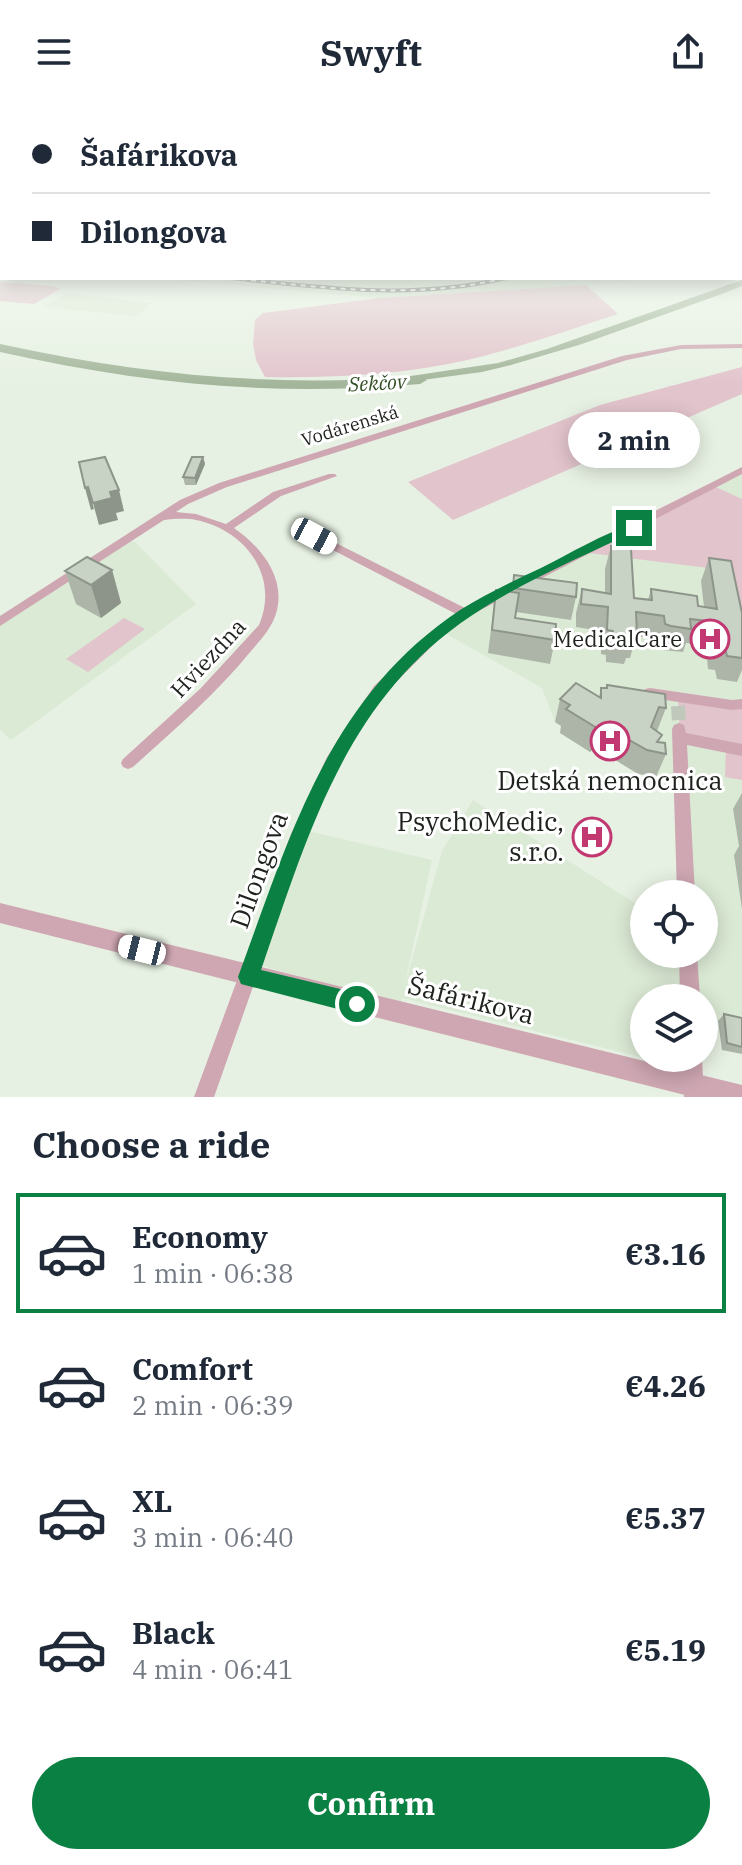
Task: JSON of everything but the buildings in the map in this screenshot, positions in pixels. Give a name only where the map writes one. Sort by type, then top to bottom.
[{"type":"street","name":"Vodárenská","points":[[0,622],[184,502],[223,485],[625,358],[698,345],[742,346]]},
{"type":"street","name":"Dilongova","points":[[204,1097],[311,805],[348,732],[396,673],[465,613],[742,470]]},
{"type":"street","points":[[227,528],[277,494],[332,476]]},
{"type":"street","name":"Hviezdna","points":[[128,763],[204,694],[266,624],[272,606],[270,577],[258,553],[227,528],[193,515],[158,519]]},
{"type":"street","points":[[304,531],[465,613]]},
{"type":"street","points":[[639,692],[677,702],[742,704]]},
{"type":"street","points":[[685,880],[680,733],[742,750]]},
{"type":"street","name":"Šafárikova","points":[[0,913],[694,1091],[742,1097]]},
{"type":"shaded area","points":[[0,292],[54,292],[34,304],[0,301]]},
{"type":"shaded area","points":[[316,292],[468,292],[380,298]]},
{"type":"shaded area","points":[[470,292],[594,292],[618,314],[527,344],[447,364],[343,376],[265,377],[256,360],[253,344],[255,320],[263,313],[380,298]]},
{"type":"shaded area","points":[[707,292],[726,292],[582,344],[511,365],[392,384],[397,378],[498,363],[547,349]]},
{"type":"shaded area","points":[[67,293],[152,303],[137,316],[43,307]]},
{"type":"shaded area","points":[[742,367],[742,394],[453,520],[408,482],[600,405]]},
{"type":"shaded area","points":[[742,470],[742,1026],[718,1021],[718,984],[630,984],[630,1055],[402,998],[400,1004],[259,965],[308,831],[432,860],[404,988],[442,851],[473,800],[630,900],[630,968],[718,968],[718,880],[685,880],[682,797],[594,747],[590,752],[560,733],[564,728],[555,722],[542,688],[441,631]]},
{"type":"shaded area","points":[[709,484],[742,499],[742,624],[732,571],[573,551]]},
{"type":"shaded area","points":[[118,541],[135,542],[196,604],[11,740],[0,730],[0,620]]},
{"type":"shaded area","points":[[124,618],[145,629],[88,672],[66,659]]},
{"type":"shaded area","points":[[678,697],[742,705],[742,780],[725,777],[726,747],[680,738]]},
{"type":"waterway","name":"Sekčov","points":[[0,348],[106,370],[209,383],[312,387],[420,380]]},
{"type":"tunnel","points":[[678,706],[679,722]]},
{"type":"place","name":"MedicalCare","points":[[710,639]]},
{"type":"place","name":"Detská nemocnica","points":[[610,741]]},
{"type":"place","name":"PsychoMedic, s.r.o.","points":[[592,837]]},
{"type":"route","points":[[357,1004],[248,977],[301,829],[341,746],[361,713],[387,682],[435,636],[465,613],[503,591],[634,528]]}]
